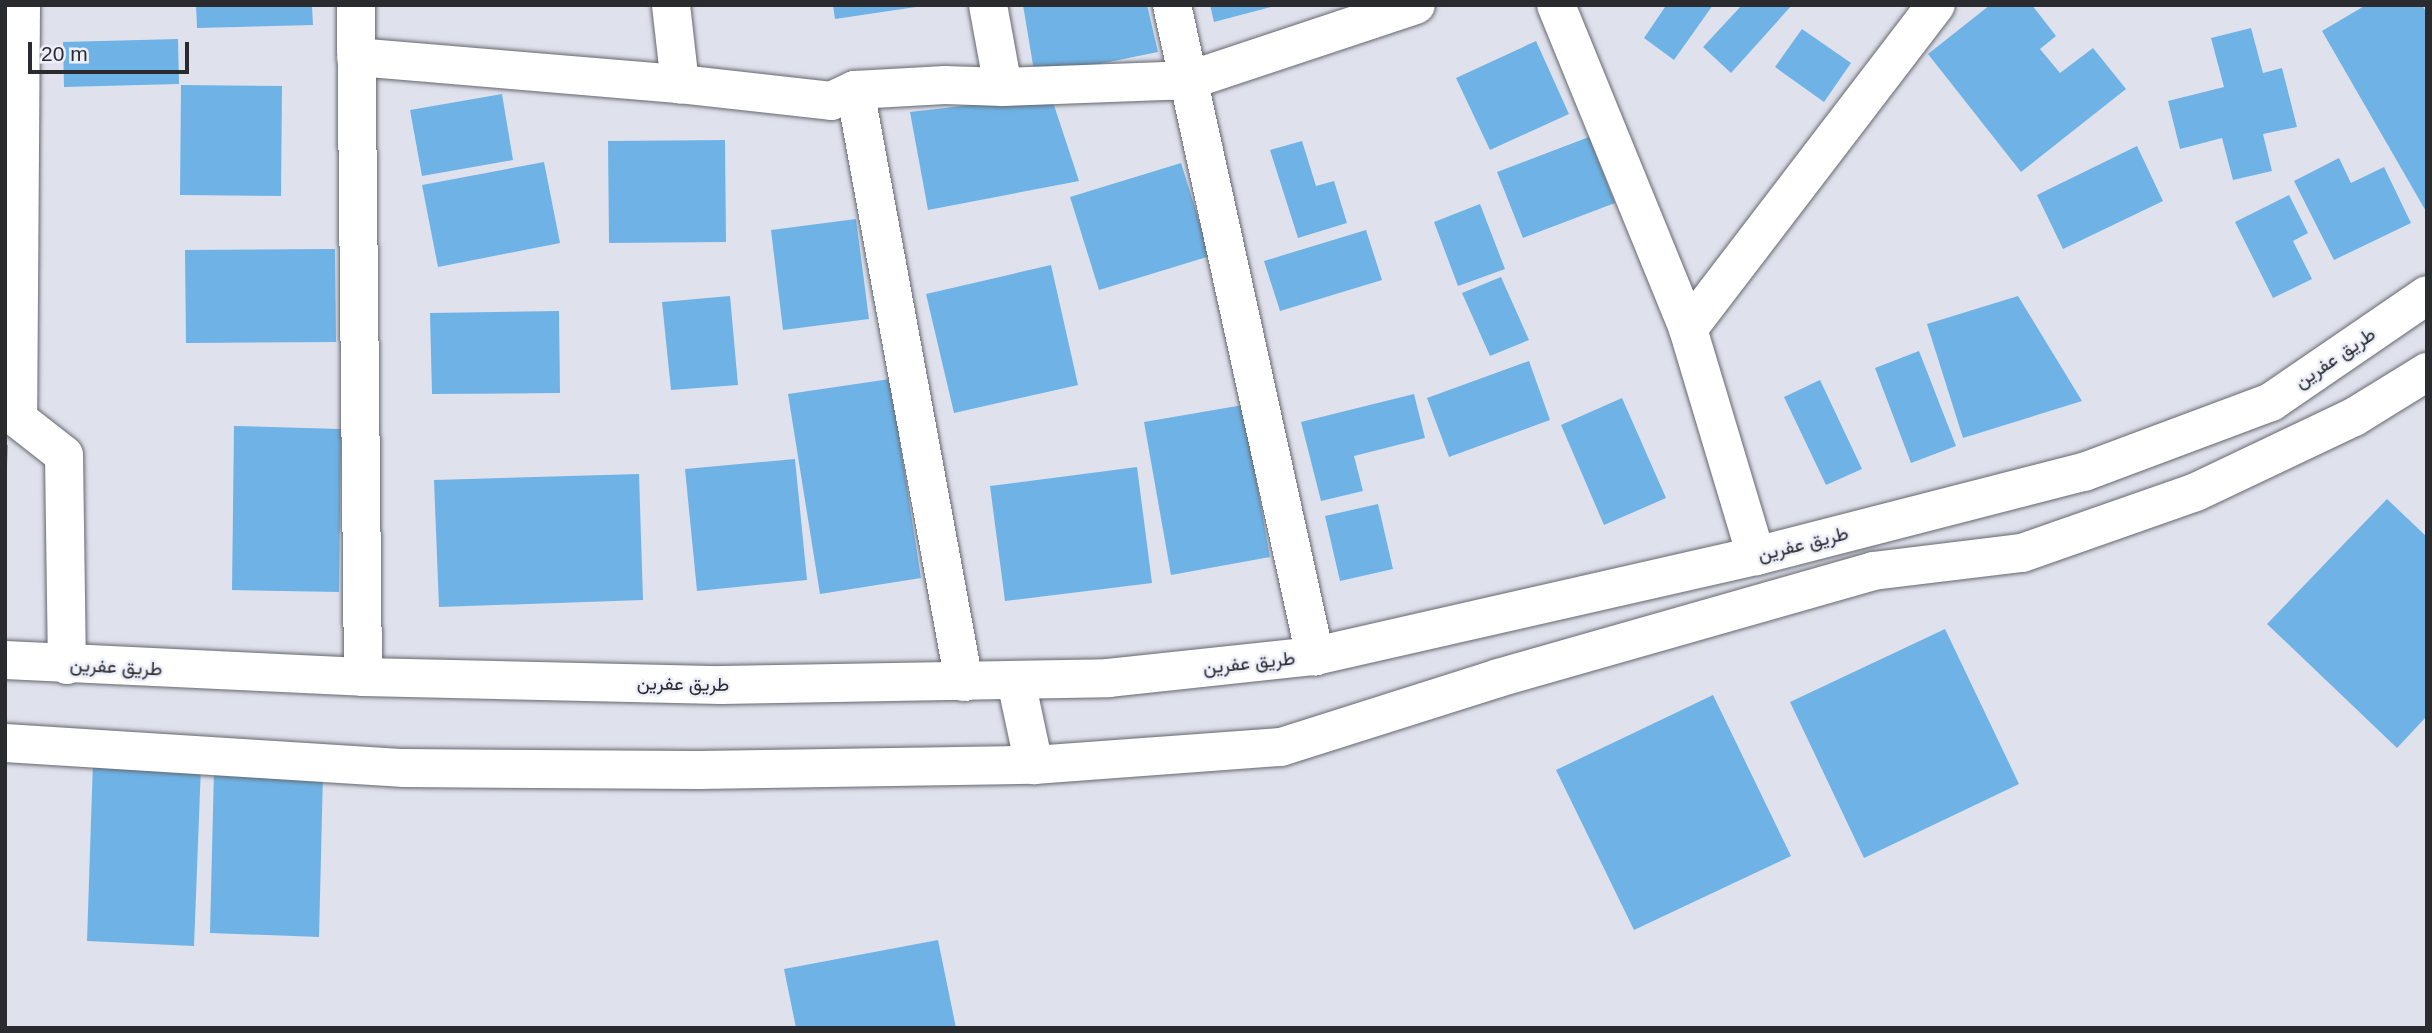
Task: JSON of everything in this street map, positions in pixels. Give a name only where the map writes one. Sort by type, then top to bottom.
[{"type":"main road","points":[[21,5],[18,419],[64,455],[67,665]]},
{"type":"main road","points":[[356,5],[363,677]]},
{"type":"main road","points":[[671,5],[680,84]]},
{"type":"main road","points":[[988,5],[1003,87]]},
{"type":"main road","points":[[1172,5],[1315,656]]},
{"type":"main road","points":[[356,57],[680,84],[831,101],[855,90],[945,85],[1003,87],[1190,80],[1416,5]]},
{"type":"main road","points":[[1556,5],[1688,329],[1756,556]]},
{"type":"main road","points":[[1688,329],[1936,5]]},
{"type":"main road","points":[[855,90],[964,682]]},
{"type":"main road","name":"طريق عفرين","points":[[5,660],[363,677],[722,685],[1108,678],[1315,656],[1756,556],[2084,472],[2271,402],[2427,295]]},
{"type":"main road","points":[[5,743],[404,768],[1034,765],[1281,747],[1498,678],[1873,571],[2022,553],[2196,492],[2354,417],[2427,372]]},
{"type":"main road","points":[[1017,681],[1034,765]]},
{"type":"building","points":[[196,5],[312,5],[313,25],[197,28]]},
{"type":"building","points":[[833,5],[916,5],[916,7],[835,19]]},
{"type":"building","points":[[1023,5],[1147,5],[1158,52],[1035,77]]},
{"type":"building","points":[[1210,5],[1274,5],[1275,6],[1214,22]]},
{"type":"building","points":[[1662,5],[1713,5],[1674,60],[1644,38],[1665,7]]},
{"type":"building","points":[[1742,5],[1792,5],[1731,73],[1703,47]]},
{"type":"building","points":[[1990,5],[2032,5],[2056,36],[2040,49],[2060,73],[2093,48],[2126,89],[2021,172],[1928,54]]},
{"type":"building","points":[[2366,5],[2422,5],[2427,13],[2427,213],[2322,31]]},
{"type":"building","points":[[2251,28],[2263,73],[2282,68],[2297,127],[2263,134],[2272,171],[2233,180],[2222,138],[2180,149],[2168,101],[2224,87],[2211,38]]},
{"type":"building","points":[[1802,29],[1851,63],[1824,102],[1775,67]]},
{"type":"building","points":[[178,39],[179,84],[64,87],[63,42]]},
{"type":"building","points":[[1536,41],[1569,114],[1490,150],[1456,78]]},
{"type":"building","points":[[181,85],[282,86],[281,196],[180,195]]},
{"type":"building","points":[[502,94],[513,160],[422,176],[410,110]]},
{"type":"building","points":[[1051,96],[1079,181],[928,210],[910,112]]},
{"type":"building","points":[[1589,137],[1615,203],[1523,238],[1497,172]]},
{"type":"building","points":[[725,140],[726,242],[609,243],[608,141]]},
{"type":"building","points":[[1302,141],[1316,186],[1334,181],[1347,223],[1298,238],[1270,150]]},
{"type":"building","points":[[2137,146],[2163,201],[2063,249],[2037,195]]},
{"type":"building","points":[[2339,158],[2351,183],[2384,167],[2411,223],[2334,260],[2294,181]]},
{"type":"building","points":[[544,162],[560,243],[438,267],[422,185]]},
{"type":"building","points":[[1181,163],[1210,256],[1099,290],[1070,197]]},
{"type":"building","points":[[2289,195],[2308,233],[2293,241],[2312,279],[2273,298],[2235,222]]},
{"type":"building","points":[[1480,204],[1505,269],[1458,286],[1434,222]]},
{"type":"building","points":[[856,219],[869,319],[783,330],[771,230]]},
{"type":"building","points":[[1366,230],[1382,280],[1280,311],[1264,261]]},
{"type":"building","points":[[335,249],[336,342],[186,343],[185,250]]},
{"type":"building","points":[[1051,265],[1078,385],[954,413],[926,294]]},
{"type":"building","points":[[1501,277],[1529,340],[1490,356],[1462,293]]},
{"type":"building","points":[[730,296],[738,385],[671,390],[662,302]]},
{"type":"building","points":[[2018,296],[2082,401],[1963,438],[1927,324]]},
{"type":"building","points":[[559,311],[560,393],[432,394],[430,313]]},
{"type":"building","points":[[1919,351],[1956,446],[1911,463],[1875,368]]},
{"type":"building","points":[[1529,361],[1550,420],[1449,457],[1427,398]]},
{"type":"building","points":[[890,379],[921,578],[820,594],[788,394]]},
{"type":"building","points":[[1820,380],[1862,469],[1826,485],[1784,397]]},
{"type":"building","points":[[1414,394],[1425,438],[1354,456],[1363,491],[1321,501],[1301,422]]},
{"type":"building","points":[[1622,398],[1666,498],[1604,525],[1561,425]]},
{"type":"building","points":[[1243,405],[1270,557],[1171,575],[1144,422]]},
{"type":"building","points":[[234,426],[341,429],[339,592],[232,590]]},
{"type":"building","points":[[5,445],[8,445],[7,467],[5,467]]},
{"type":"building","points":[[795,459],[807,580],[697,591],[685,469]]},
{"type":"building","points":[[1137,467],[1152,583],[1005,601],[990,486]]},
{"type":"building","points":[[639,474],[643,600],[439,607],[434,480]]},
{"type":"building","points":[[2387,499],[2427,537],[2427,716],[2397,748],[2267,624]]},
{"type":"building","points":[[1378,504],[1393,569],[1340,581],[1325,516]]},
{"type":"building","points":[[1945,629],[2019,784],[1864,858],[1790,702]]},
{"type":"building","points":[[1713,695],[1791,856],[1634,930],[1556,770]]},
{"type":"building","points":[[93,761],[201,766],[194,946],[87,941]]},
{"type":"building","points":[[214,769],[323,773],[319,937],[210,933]]},
{"type":"building","points":[[938,940],[956,1028],[796,1028],[784,969]]}]
